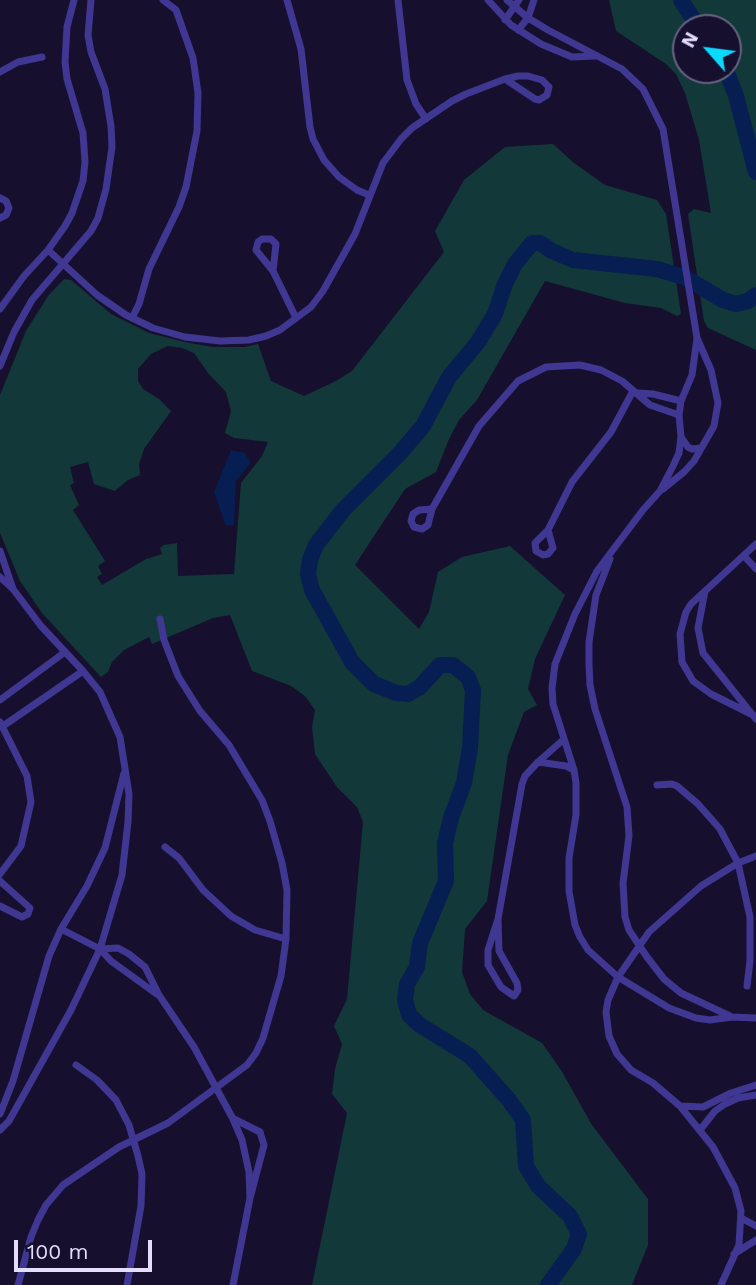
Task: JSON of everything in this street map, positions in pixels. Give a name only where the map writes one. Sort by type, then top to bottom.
[{"type":"street","points":[[0,309],[23,276],[48,250],[72,213],[83,181],[83,133],[67,79],[65,62],[67,27],[74,0]]},
{"type":"street","points":[[1,363],[32,300],[83,242],[98,218],[112,147],[110,106],[91,52],[88,35],[91,0]]},
{"type":"street","points":[[132,318],[149,269],[183,197],[197,131],[198,93],[193,58],[176,10],[163,0]]},
{"type":"street","points":[[287,0],[302,49],[313,139],[324,160],[339,177],[369,195]]},
{"type":"street","points":[[398,0],[407,80],[416,104],[426,119]]},
{"type":"street","points":[[488,0],[505,20],[518,30],[557,52],[572,57],[596,56]]},
{"type":"street","points":[[508,0],[517,4],[528,18],[633,77],[658,116],[666,140],[697,338],[714,379],[718,403],[714,426],[702,447],[684,472],[660,491]]},
{"type":"street","points":[[518,30],[528,18],[534,0]]},
{"type":"street","points":[[505,20],[517,4]]},
{"type":"street","points":[[0,72],[18,62],[42,57]]},
{"type":"street","points":[[48,250],[97,296],[153,328],[185,337],[234,342],[266,336],[281,330],[311,307],[331,279],[355,234],[369,195],[391,150],[412,128],[466,94],[505,79],[518,76],[535,77],[546,83],[549,91],[544,98],[535,99],[505,79]]},
{"type":"street","points":[[0,198],[6,201],[9,208],[6,215],[0,218]]},
{"type":"street","points":[[273,271],[296,318]]},
{"type":"street","points":[[697,338],[692,375],[681,401],[679,453],[660,491],[597,571],[575,614],[555,664],[553,704],[574,770],[576,815],[569,876],[571,909],[575,925],[588,950],[618,977],[682,1014],[709,1020],[754,1016]]},
{"type":"street","points":[[432,509],[479,426],[518,381],[532,373],[558,365],[590,366],[615,377],[650,405],[679,415]]},
{"type":"street","points":[[692,375],[702,370],[714,379]]},
{"type":"street","points":[[636,392],[681,401]]},
{"type":"street","points":[[548,530],[572,482],[611,432],[636,392]]},
{"type":"street","points":[[681,437],[692,449],[702,447]]},
{"type":"street","points":[[754,717],[699,687],[693,681],[682,662],[680,634],[682,622],[691,604],[756,544]]},
{"type":"street","points":[[614,548],[596,595],[589,642],[590,685],[601,731],[627,807],[629,850],[623,900],[629,930],[655,968],[672,986],[692,999],[732,1017]]},
{"type":"street","points":[[0,551],[13,589]]},
{"type":"street","points":[[744,556],[756,569]]},
{"type":"street","points":[[0,578],[13,589],[41,626],[100,692],[115,722],[129,794],[126,849],[115,905],[100,949],[71,1010],[9,1121],[0,1130]]},
{"type":"street","points":[[705,591],[698,628],[703,653],[754,717]]},
{"type":"street","points":[[18,1285],[31,1237],[54,1194],[97,1160],[168,1123],[247,1065],[263,1038],[281,976],[286,939],[287,890],[270,821],[262,800],[229,745],[200,711],[178,676],[164,640],[160,619]]},
{"type":"street","points":[[0,700],[65,652]]},
{"type":"street","points":[[0,874],[21,846],[31,802],[27,776],[2,724],[83,671]]},
{"type":"street","points":[[498,919],[499,951],[517,983],[518,990],[514,996],[500,987],[488,965],[488,950],[498,919],[522,784],[525,776],[538,762],[564,739]]},
{"type":"street","points":[[538,762],[566,766],[574,770]]},
{"type":"street","points":[[0,1114],[13,1081],[49,956],[105,848],[124,772]]},
{"type":"street","points":[[657,785],[677,786],[698,804],[720,829],[738,863],[750,917],[747,986]]},
{"type":"street","points":[[165,847],[179,858],[203,890],[231,916],[255,930],[286,939]]},
{"type":"street","points":[[721,1285],[739,1245],[741,1218],[735,1188],[718,1155],[680,1105],[623,1062],[612,1046],[606,1012],[618,977],[649,932],[682,901],[738,863],[756,856]]},
{"type":"street","points":[[0,881],[29,904],[30,908],[28,914],[22,917],[0,906]]},
{"type":"street","points":[[61,929],[100,949],[111,961],[159,995]]},
{"type":"street","points":[[100,949],[118,948],[137,960],[151,977],[159,995],[194,1047],[233,1119],[247,1158],[250,1198]]},
{"type":"street","points":[[76,1065],[97,1080],[116,1100],[134,1140],[142,1190],[127,1285]]},
{"type":"street","points":[[680,1105],[687,1108],[703,1107],[731,1093],[756,1085]]},
{"type":"street","points":[[700,1130],[715,1111],[725,1104],[738,1098],[756,1096]]},
{"type":"street","points":[[233,1119],[260,1132],[263,1139],[233,1285]]},
{"type":"street","points":[[741,1218],[756,1226]]},
{"type":"street","points":[[733,1254],[756,1240]]},
{"type":"green space","points":[[609,0],[756,0],[756,350],[708,328],[704,321],[688,214],[694,209],[711,213],[699,140],[681,84],[742,84],[742,14],[672,14],[672,70],[616,31]]},
{"type":"green space","points":[[553,144],[605,185],[657,200],[666,214],[681,314],[677,316],[661,308],[625,303],[545,281],[477,400],[459,420],[436,472],[405,489],[355,565],[419,629],[429,612],[438,572],[462,557],[510,546],[565,595],[535,659],[528,689],[537,705],[524,712],[508,755],[487,901],[465,929],[462,972],[470,994],[483,1010],[542,1043],[561,1070],[592,1125],[648,1199],[648,1245],[632,1285],[312,1285],[347,1113],[332,1094],[342,1044],[334,1026],[347,999],[363,822],[357,807],[337,787],[315,754],[312,727],[315,710],[305,696],[291,686],[252,671],[230,615],[213,618],[152,644],[149,637],[124,650],[101,677],[42,613],[20,581],[0,533],[0,395],[26,331],[48,296],[64,279],[71,280],[111,314],[149,333],[213,347],[245,347],[258,344],[271,381],[304,396],[336,381],[352,371],[444,252],[435,231],[464,180],[505,147]],"holes":[[[168,346],[194,353],[226,392],[231,411],[225,433],[234,438],[268,442],[262,456],[241,483],[234,574],[178,576],[177,543],[164,545],[160,548],[162,554],[146,559],[102,585],[97,577],[102,574],[98,566],[105,561],[73,510],[79,505],[70,485],[74,483],[70,467],[88,462],[94,484],[115,491],[128,480],[140,475],[139,464],[144,449],[171,411],[143,389],[138,381],[138,369],[151,354]]]},
{"type":"water","points":[[231,450],[245,453],[251,463],[236,481],[234,525],[226,526],[214,492]]},
{"type":"waterway","points":[[681,0],[690,14]]},
{"type":"waterway","points":[[731,84],[756,172]]},
{"type":"waterway","points":[[548,1285],[574,1249],[579,1234],[570,1216],[538,1186],[526,1166],[523,1120],[470,1056],[420,1025],[409,1015],[405,1000],[407,984],[417,967],[420,943],[446,881],[445,843],[464,783],[470,748],[473,690],[468,677],[453,665],[440,665],[420,687],[408,694],[396,693],[374,684],[352,662],[312,590],[308,574],[310,560],[316,545],[343,510],[423,426],[449,377],[478,342],[495,314],[515,264],[532,243],[540,243],[573,260],[657,269],[684,277],[723,300],[736,304],[748,301],[756,295]]}]
